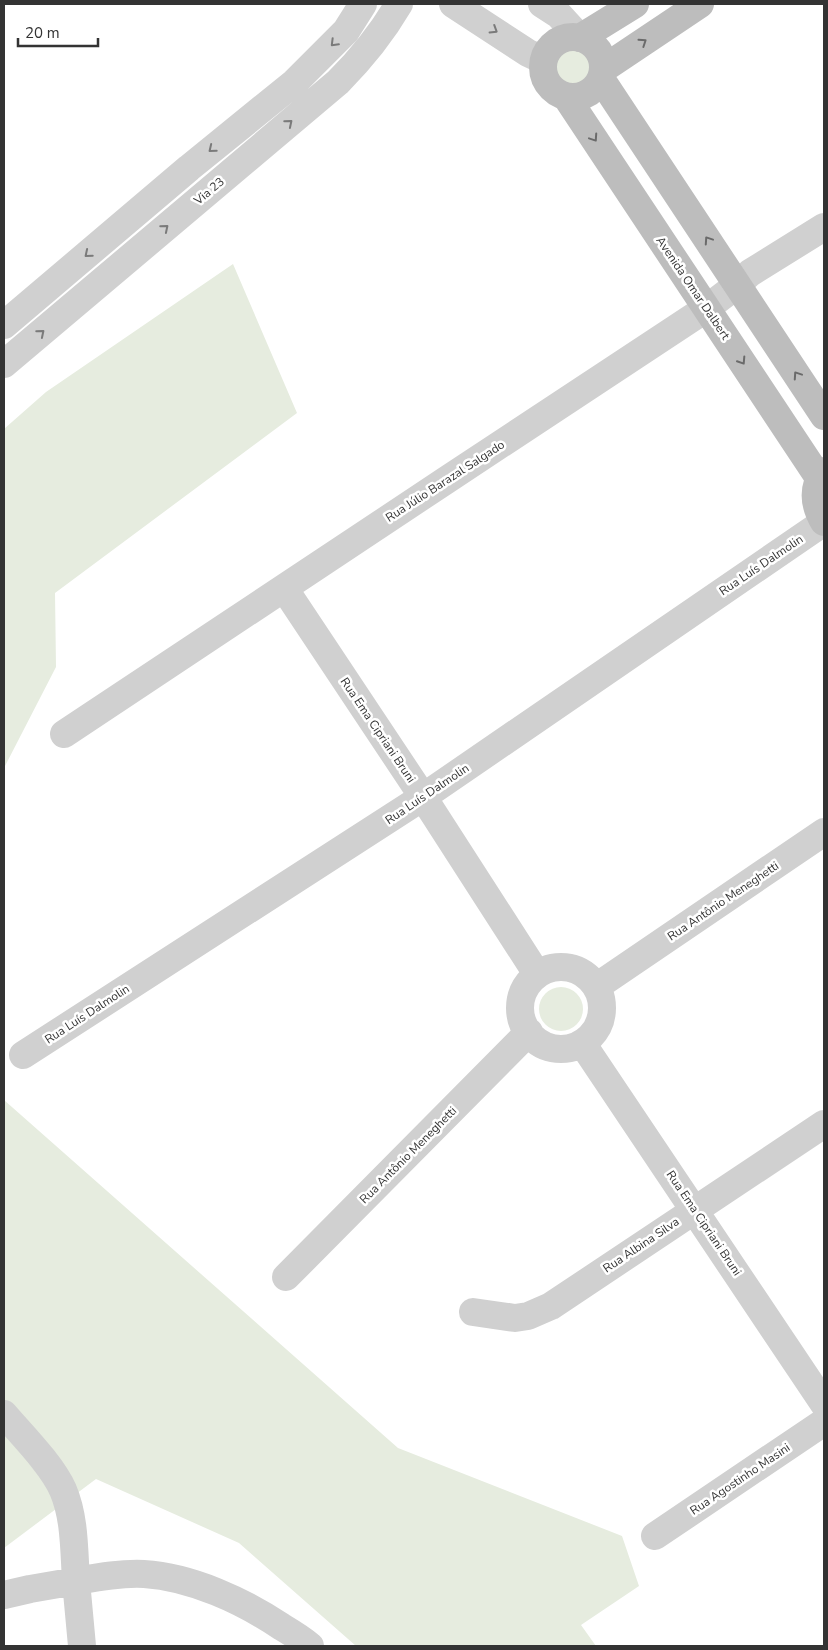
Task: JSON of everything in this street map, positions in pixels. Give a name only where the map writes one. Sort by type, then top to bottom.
[{"type":"street","points":[[4,325],[182,174],[295,82],[346,32],[363,4]]},
{"type":"street","name":"Via 23","points":[[4,364],[338,82],[362,57],[389,21],[399,4]]},
{"type":"street","points":[[453,4],[528,53],[543,60]]},
{"type":"street","points":[[542,4],[560,15],[580,38]]},
{"type":"street","points":[[580,38],[635,4]]},
{"type":"street","points":[[602,74],[700,4]]},
{"type":"street","points":[[570,37],[580,38],[590,42],[597,50],[602,59],[602,74],[595,88],[587,94],[577,98],[567,98],[557,94],[544,79],[542,70],[543,60],[553,44],[570,37]]},
{"type":"street","points":[[602,74],[824,416]]},
{"type":"street","name":"Avenida Omar Dalbert","points":[[567,98],[707,308],[822,475]]},
{"type":"street","name":"Rua Júlio Barazal Salgado","points":[[64,734],[707,308],[738,285],[750,273],[824,227]]},
{"type":"street","points":[[822,475],[816,488],[815,500],[818,512],[824,522]]},
{"type":"street","name":"Rua Luís Dalmolin","points":[[23,1055],[423,797],[824,522]]},
{"type":"street","name":"Rua Ema Cipriani Bruni","points":[[284,588],[423,797],[537,974]]},
{"type":"street","name":"Rua Antônio Meneghetti","points":[[596,987],[824,832]]},
{"type":"street","points":[[569,967],[585,974],[596,987],[602,1002],[600,1018],[594,1032],[582,1043],[568,1048],[554,1048],[540,1042],[529,1032],[522,1018],[521,1002],[526,986],[537,974],[552,968],[569,967]]},
{"type":"street","name":"Rua Antônio Meneghetti","points":[[286,1277],[529,1032]]},
{"type":"street","name":"Rua Ema Cipriani Bruni","points":[[582,1043],[824,1404]]},
{"type":"street","name":"Rua Albina Silva","points":[[473,1312],[515,1318],[528,1316],[551,1306],[824,1124]]},
{"type":"street","points":[[4,1414],[50,1468],[62,1489],[71,1514],[82,1646]]},
{"type":"street","name":"Rua Agostinho Masini","points":[[655,1536],[824,1422]]},
{"type":"street","points":[[4,1595],[110,1575],[145,1574],[186,1582],[217,1591],[257,1610],[310,1646]]},
{"type":"shaded area","points":[[569,46],[577,46],[589,52],[595,68],[589,84],[577,90],[569,90],[557,84],[551,72],[551,64],[557,52]]},
{"type":"shaded area","points":[[233,264],[297,413],[55,593],[56,667],[4,768],[4,429],[46,392]]},
{"type":"shaded area","points":[[557,987],[565,987],[577,993],[583,1009],[577,1025],[565,1031],[557,1031],[545,1025],[539,1013],[539,1005],[545,993]]},
{"type":"shaded area","points":[[4,1100],[398,1448],[622,1536],[639,1586],[581,1625],[596,1646],[356,1646],[239,1543],[96,1479],[4,1548]]}]
